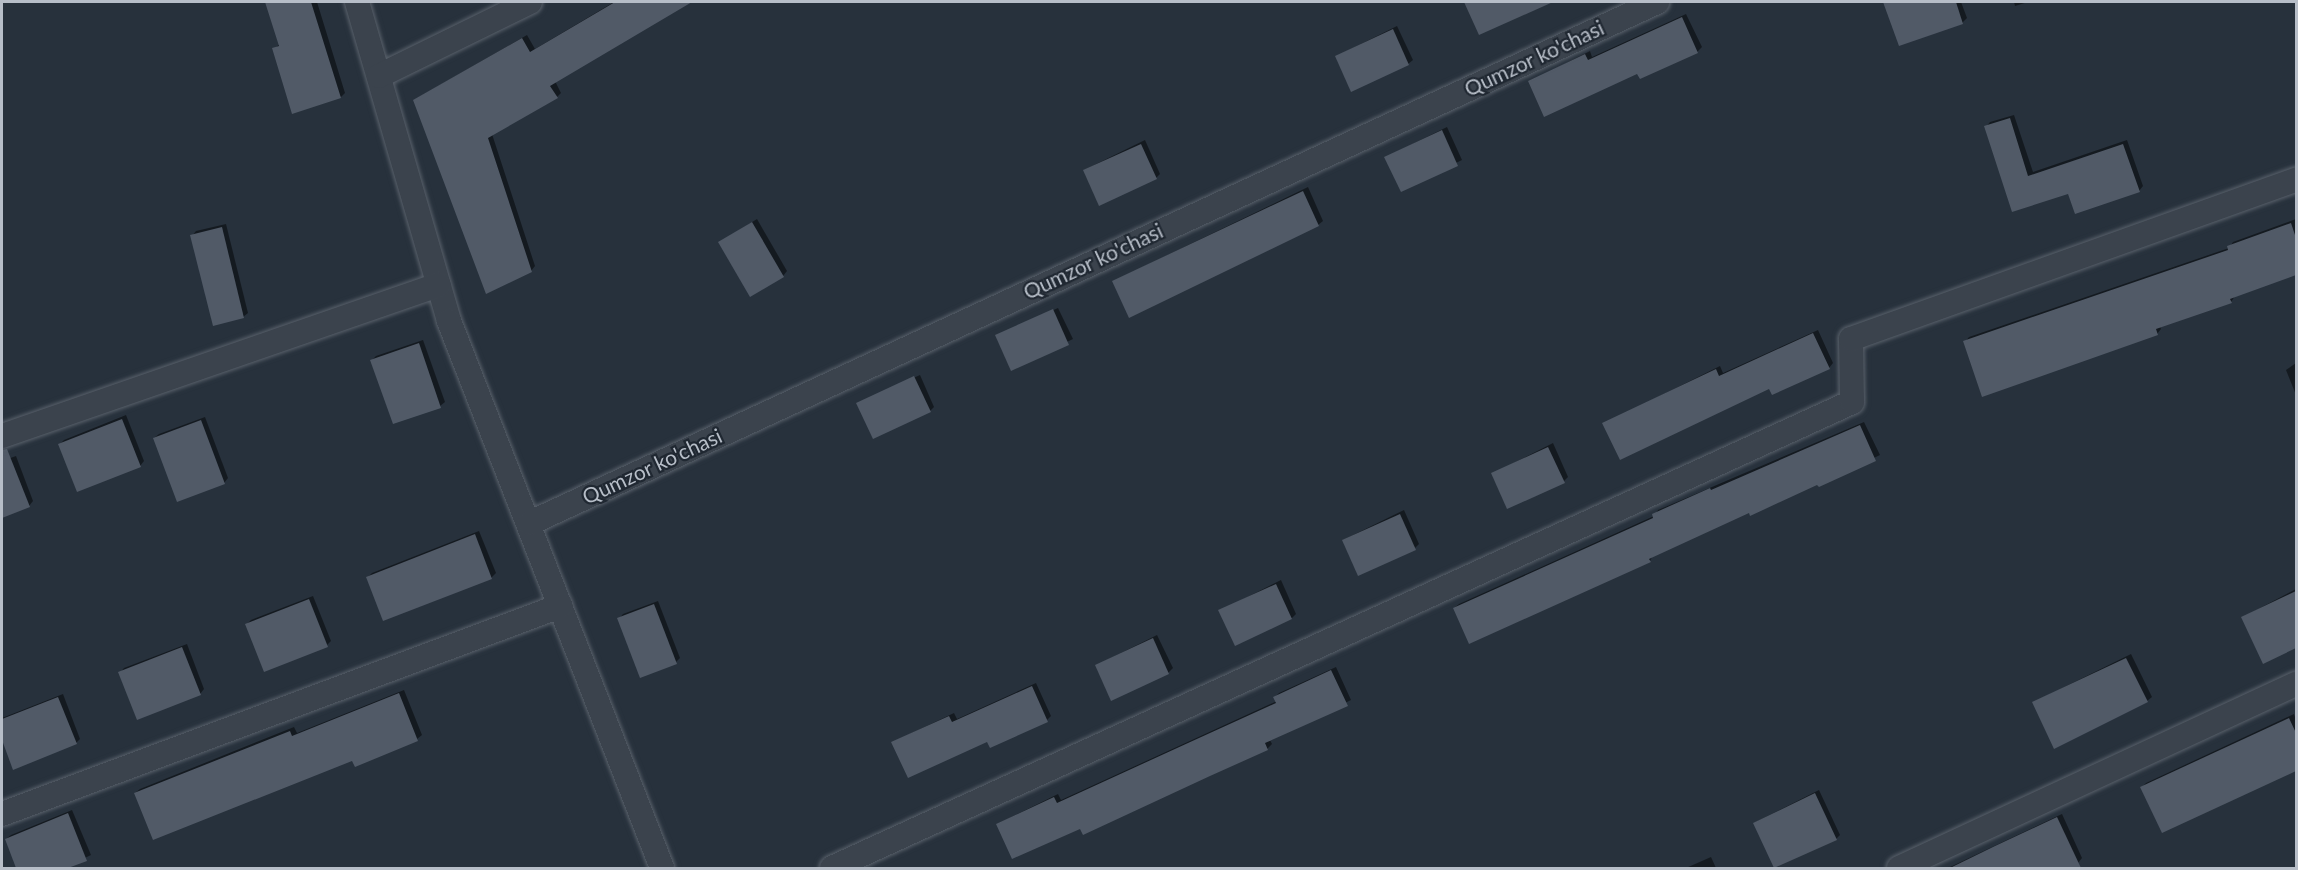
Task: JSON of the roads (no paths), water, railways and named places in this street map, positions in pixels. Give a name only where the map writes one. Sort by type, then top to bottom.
[{"type":"street","points":[[357,2],[449,321],[530,523],[662,868]]},
{"type":"street","points":[[379,76],[530,2]]},
{"type":"street","name":"Qumzor ko'chasi","points":[[530,523],[1657,2]]},
{"type":"street","points":[[832,868],[1852,402],[1851,339],[2296,180]]},
{"type":"street","points":[[2,436],[439,285]]},
{"type":"street","points":[[2,814],[560,606]]},
{"type":"street","points":[[1899,868],[2296,684]]}]
